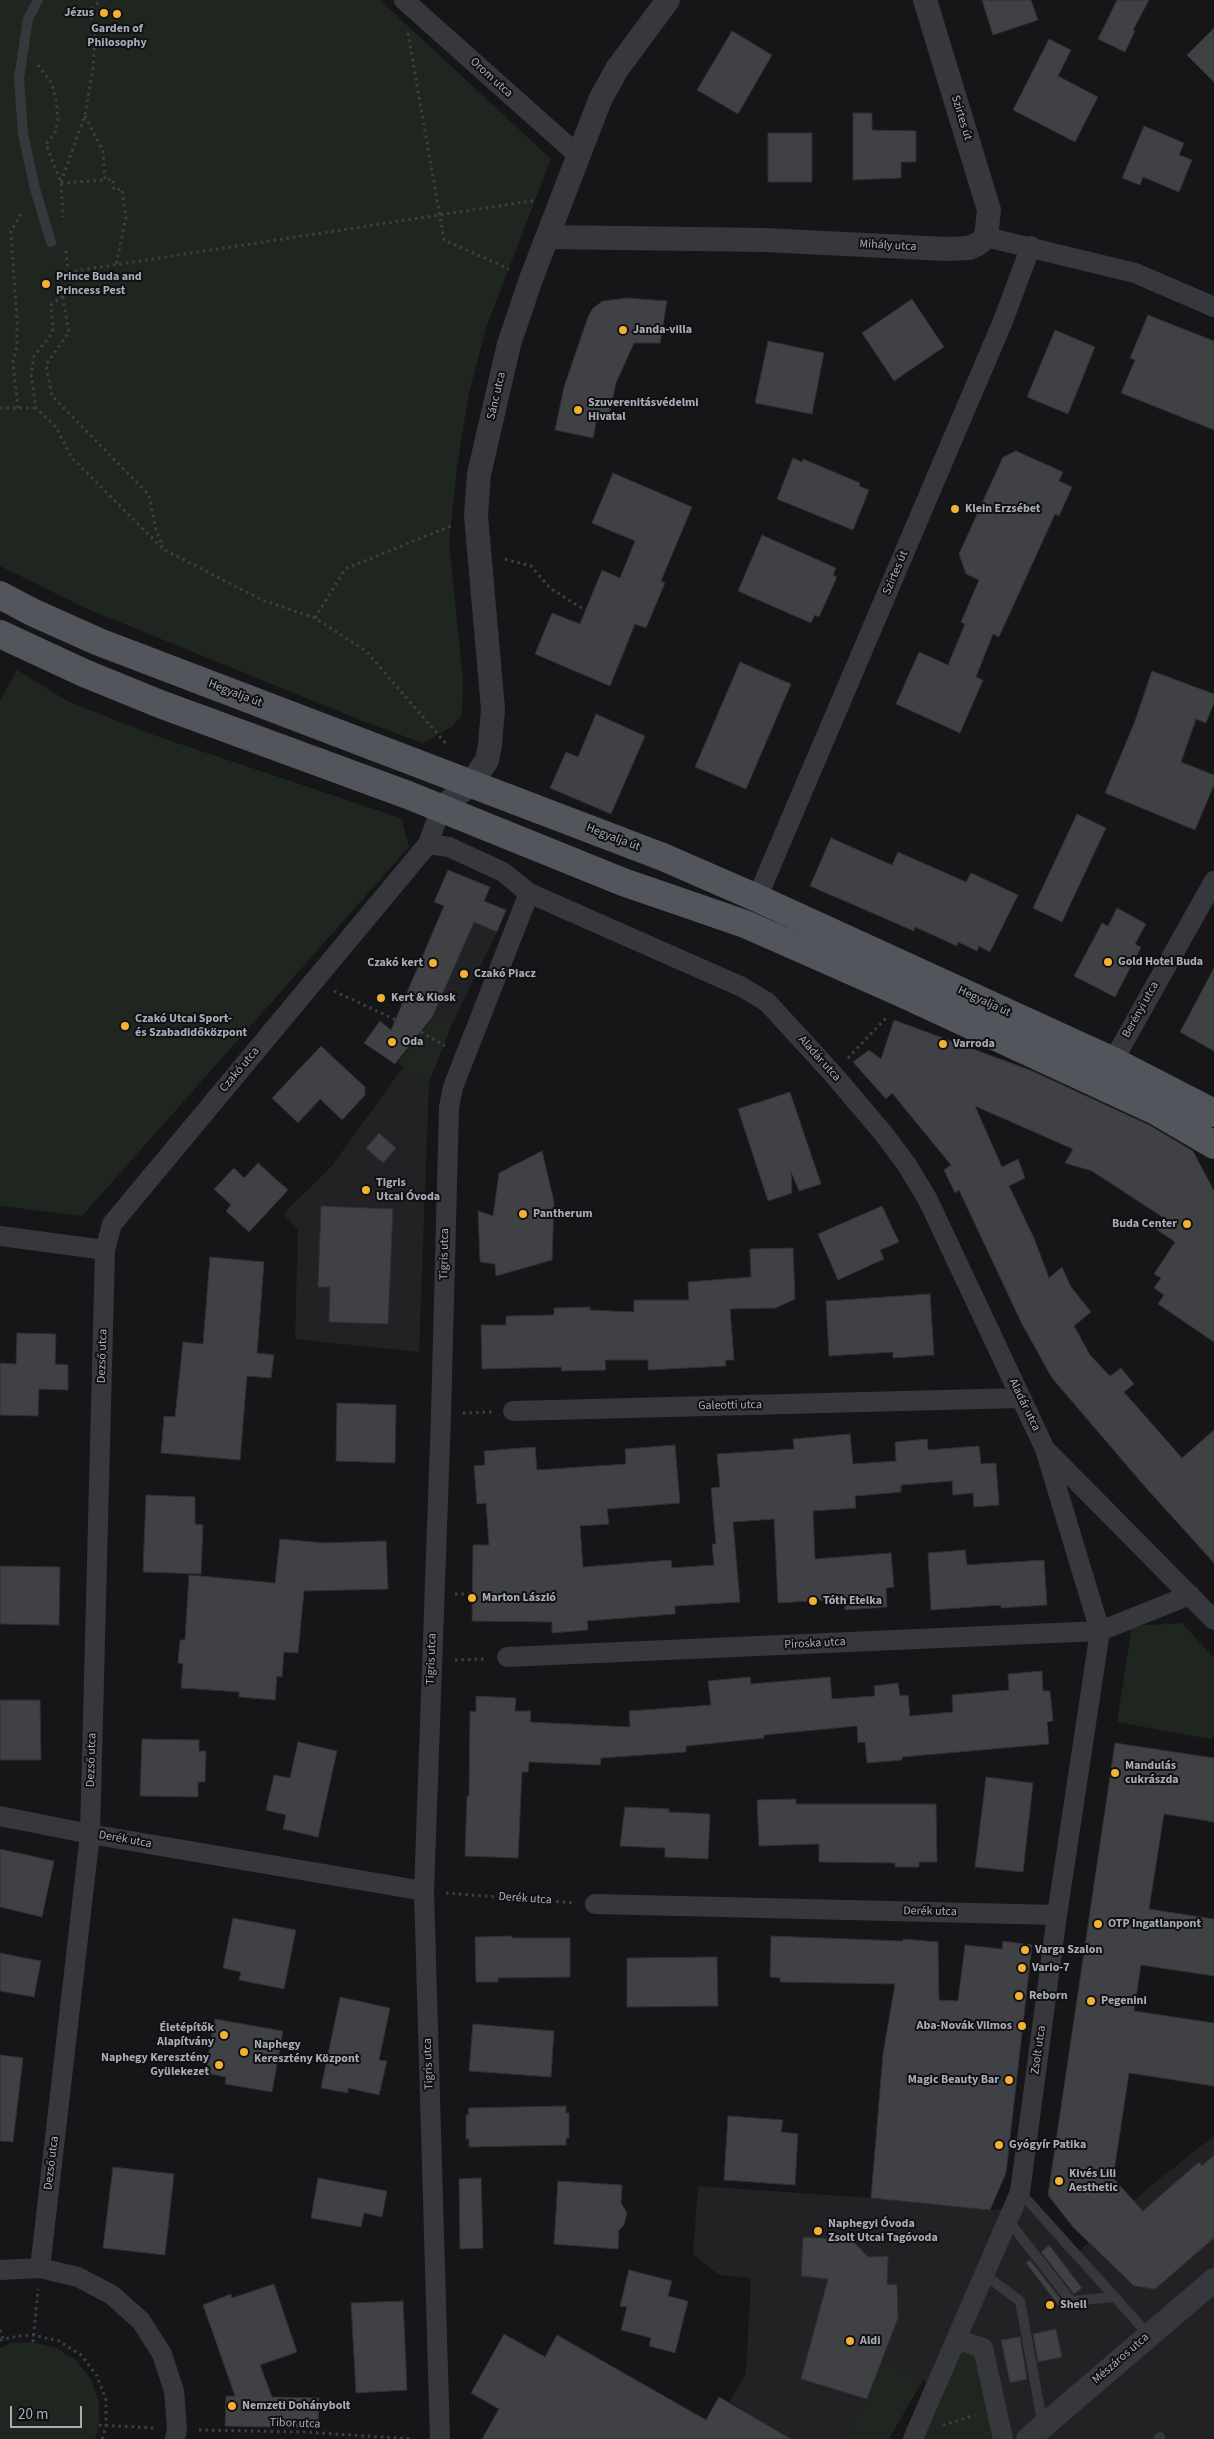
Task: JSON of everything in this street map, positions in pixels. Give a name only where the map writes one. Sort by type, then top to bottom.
[{"type":"main road","name":"Hegyalja út","points":[[0,595],[32,612],[99,642],[663,857],[1113,1061],[1214,1112]]},
{"type":"main road","points":[[0,634],[84,673],[160,704],[441,808],[623,882],[745,924],[899,992],[1154,1110],[1214,1145]]},
{"type":"street","name":"Sánc utca","points":[[441,808],[471,784],[487,760],[493,709],[477,551],[478,474],[509,344],[531,279],[600,100],[617,69],[668,0]]},
{"type":"street","name":"Szirtes út","points":[[926,0],[989,210],[986,237]]},
{"type":"street","name":"Orom utca","points":[[411,6],[579,156]]},
{"type":"street","name":"Mihály utca","points":[[548,237],[765,240],[946,249],[969,248],[986,237]]},
{"type":"street","points":[[986,237],[1031,246],[1135,273],[1214,307]]},
{"type":"street","name":"Szirtes út","points":[[757,898],[1003,321],[1031,246]]},
{"type":"street","name":"Czakó utca","points":[[104,1250],[112,1224],[428,844],[441,808]]},
{"type":"street","name":"Aladár utca","points":[[428,844],[449,847],[503,872],[529,893],[742,988],[766,1002],[833,1074],[883,1133],[907,1165],[928,1200],[1045,1449],[1100,1631]]},
{"type":"street","name":"Berényi utca","points":[[1113,1061],[1214,881]]},
{"type":"street","name":"Tigris utca","points":[[440,2439],[424,1891],[441,1415],[449,1107],[453,1087],[529,893]]},
{"type":"street","points":[[0,1236],[104,1250]]},
{"type":"street","name":"Dezső utca","points":[[40,2268],[90,1834],[104,1250]]},
{"type":"street","name":"Galeotti utca","points":[[513,1411],[1020,1398]]},
{"type":"street","name":"Aladár utca","points":[[1045,1449],[1214,1620]]},
{"type":"street","name":"Piroska utca","points":[[507,1658],[1100,1631],[1190,1595]]},
{"type":"street","name":"Zsolt utca","points":[[958,2340],[1020,2192],[1057,1915],[1100,1631]]},
{"type":"street","name":"Derék utca","points":[[0,1816],[90,1834],[424,1891]]},
{"type":"street","name":"Derék utca","points":[[595,1904],[1057,1915]]},
{"type":"street","points":[[0,2270],[40,2268],[78,2277],[112,2295],[141,2321],[162,2354],[174,2390],[176,2434]]},
{"type":"street","name":"Mészáros utca","points":[[1036,2433],[1148,2334],[1214,2280]]},
{"type":"street","points":[[913,2439],[958,2340],[983,2348],[1004,2439]]},
{"type":"lane","points":[[38,0],[28,19],[19,78],[24,134],[50,242]]},
{"type":"lane","points":[[1020,2192],[1148,2334]]},
{"type":"lane","points":[[1008,2220],[1071,2301],[1115,2297]]},
{"type":"lane","points":[[985,2275],[1020,2301],[1036,2433]]},
{"type":"path","points":[[61,183],[85,115],[93,68],[96,25],[88,13],[101,0]]},
{"type":"path","points":[[411,6],[407,24],[444,240],[531,279]]},
{"type":"path","points":[[23,47],[52,84],[58,119],[55,133],[46,144],[61,183]]},
{"type":"path","points":[[85,115],[103,151],[105,180]]},
{"type":"path","points":[[61,183],[113,179],[114,190],[122,189],[126,217],[116,265]]},
{"type":"path","points":[[18,408],[14,363],[17,345],[17,322],[12,231],[36,189]]},
{"type":"path","points":[[68,272],[563,196]]},
{"type":"path","points":[[164,548],[156,530],[149,495],[52,396],[46,365],[69,332],[63,296],[51,305],[53,328],[50,336],[34,356],[31,374],[36,408],[56,427],[72,458],[164,548],[262,600],[315,618],[366,651],[449,747]]},
{"type":"path","points":[[0,408],[36,408]]},
{"type":"path","points":[[315,618],[345,569],[476,516]]},
{"type":"path","points":[[477,551],[531,566],[550,588],[580,607],[619,625],[620,621]]},
{"type":"path","points":[[332,989],[396,1020]]},
{"type":"path","points":[[844,1062],[891,1014],[899,992]]},
{"type":"path","points":[[421,1032],[452,1050]]},
{"type":"path","points":[[441,1415],[513,1411]]},
{"type":"path","points":[[448,1594],[472,1594]]},
{"type":"path","points":[[432,1661],[507,1658]]},
{"type":"path","name":"Derék utca","points":[[424,1891],[595,1904]]},
{"type":"path","points":[[33,2342],[40,2268]]},
{"type":"path","points":[[0,2330],[2,2340],[33,2335],[58,2341],[81,2355],[97,2376],[106,2400],[106,2427],[102,2439]]},
{"type":"path","points":[[951,2422],[977,2414]]},
{"type":"path","name":"Tibor utca","points":[[100,2425],[176,2434],[305,2432],[413,2439]]},
{"type":"shaded area","points":[[0,0],[380,0],[551,159],[487,325],[469,393],[457,467],[449,543],[463,679],[462,715],[452,727],[423,743],[365,722],[85,608],[0,566]]},
{"type":"shaded area","name":"Czakó Utcai Sport- és Szabadidőközpont","points":[[17,670],[69,702],[159,737],[401,818],[409,847],[82,1216],[0,1206],[0,700]]},
{"type":"shaded area","name":"Czakó Piacz","points":[[474,922],[497,932],[452,1024],[434,1016]]},
{"type":"shaded area","points":[[434,1016],[452,1024],[429,1083],[398,1063]]},
{"type":"shaded area","name":"Tigris Utcai Óvoda","points":[[404,1066],[429,1083],[419,1352],[295,1339],[298,1229],[283,1214],[331,1167]]},
{"type":"shaded area","points":[[1182,1623],[1214,1658],[1214,1736],[1210,1739],[1117,1722],[1132,1626]]},
{"type":"shaded area","points":[[1214,2136],[1214,2439],[995,2439],[963,2351],[945,2391],[923,2380],[881,2365],[867,2399],[844,2439],[792,2439],[729,2403],[746,2373],[751,2278],[719,2275],[693,2254],[698,2186],[871,2198],[990,2210],[1028,2206],[1074,2256],[1149,2187]]},
{"type":"shaded area","points":[[33,2342],[56,2348],[76,2360],[91,2379],[99,2402],[99,2425],[95,2439],[0,2439],[0,2348],[12,2343]]},
{"type":"shaded area","points":[[963,2350],[976,2355],[995,2439],[924,2439]]},
{"type":"shaded area","points":[[881,2364],[923,2380],[889,2439],[844,2439],[867,2399]]},
{"type":"building","points":[[982,0],[1031,0],[1038,20],[993,35]]},
{"type":"building","points":[[1117,0],[1149,0],[1133,30],[1135,31],[1125,52],[1098,39]]},
{"type":"building","points":[[1214,28],[1214,82],[1187,55]]},
{"type":"building","points":[[732,31],[772,55],[738,114],[697,90]]},
{"type":"building","points":[[1049,39],[1071,50],[1058,76],[1098,97],[1075,142],[1013,110]]},
{"type":"building","points":[[853,113],[872,113],[872,130],[916,131],[916,162],[901,162],[901,178],[853,180]]},
{"type":"building","points":[[1144,126],[1184,143],[1179,155],[1192,160],[1179,192],[1143,177],[1140,185],[1122,178]]},
{"type":"building","points":[[768,133],[812,133],[812,182],[768,182]]},
{"type":"building","name":"Janda-villa","points":[[627,298],[667,301],[660,343],[634,343],[616,383],[609,415],[598,413],[593,438],[555,430],[564,387],[588,317],[593,308],[603,301]]},
{"type":"building","points":[[912,299],[944,347],[894,381],[862,333]]},
{"type":"building","points":[[1148,315],[1214,341],[1214,430],[1121,393],[1135,360],[1130,358]]},
{"type":"building","points":[[1055,330],[1095,347],[1068,414],[1027,397]]},
{"type":"building","points":[[768,341],[824,353],[812,414],[755,403]]},
{"type":"building","points":[[1016,451],[1063,472],[1059,481],[1072,487],[1059,516],[1055,514],[999,637],[993,634],[976,677],[983,680],[960,733],[896,704],[919,652],[948,665],[965,624],[961,622],[979,580],[966,574],[959,554],[1003,457]]},
{"type":"building","points":[[793,458],[802,462],[803,459],[860,483],[859,486],[869,490],[853,530],[777,499]]},
{"type":"building","points":[[613,473],[692,507],[661,581],[665,583],[646,628],[635,624],[610,686],[535,654],[552,613],[580,624],[602,570],[620,578],[635,541],[592,523]]},
{"type":"building","points":[[762,535],[836,568],[833,575],[837,577],[819,617],[815,615],[811,623],[738,591]]},
{"type":"building","points":[[740,662],[791,684],[746,789],[695,767]]},
{"type":"building","points":[[1152,671],[1214,694],[1214,703],[1206,723],[1196,719],[1181,762],[1214,775],[1214,785],[1195,830],[1105,793],[1135,721]]},
{"type":"building","points":[[596,714],[645,736],[611,814],[550,788],[566,752],[578,757]]},
{"type":"building","points":[[1077,814],[1106,828],[1062,922],[1033,908]]},
{"type":"building","points":[[831,838],[892,865],[898,852],[966,882],[971,873],[1018,895],[990,952],[979,946],[977,951],[958,942],[957,946],[915,927],[914,931],[810,886]]},
{"type":"building","points":[[448,870],[490,887],[484,901],[506,910],[497,932],[474,922],[433,1016],[395,1064],[364,1043],[380,1021],[391,1030],[444,906],[434,902]]},
{"type":"building","name":"Gold Hotel Buda","points":[[1117,908],[1146,924],[1135,944],[1141,947],[1115,997],[1074,976],[1102,923],[1108,926]]},
{"type":"building","points":[[1214,968],[1214,1051],[1180,1032]]},
{"type":"building","points":[[894,1020],[1030,1070],[1147,1124],[1193,1151],[1214,1191],[1214,1342],[1158,1304],[1164,1295],[1154,1288],[1161,1278],[1154,1274],[1175,1242],[1156,1229],[1164,1218],[1092,1171],[1065,1163],[1073,1149],[975,1106],[1002,1167],[1018,1159],[1025,1178],[1009,1186],[1034,1238],[1049,1278],[1062,1267],[1071,1287],[1091,1312],[1074,1326],[1090,1355],[1110,1376],[1121,1368],[1134,1384],[1124,1392],[1182,1458],[1214,1430],[1214,1563],[1147,1489],[1052,1378],[1022,1324],[959,1190],[955,1193],[944,1170],[951,1165],[892,1093],[886,1099],[853,1062],[869,1050],[881,1059]]},
{"type":"building","points":[[321,1046],[365,1087],[365,1095],[342,1120],[320,1099],[298,1123],[272,1098]]},
{"type":"building","points":[[790,1092],[821,1184],[799,1191],[791,1172],[792,1193],[768,1201],[738,1109]]},
{"type":"building","points":[[379,1133],[396,1148],[383,1163],[366,1148]]},
{"type":"building","name":"Pantherum","points":[[542,1151],[554,1202],[552,1260],[496,1276],[495,1264],[480,1262],[478,1211],[493,1216],[499,1173]]},
{"type":"building","points":[[258,1163],[288,1190],[249,1232],[226,1211],[231,1205],[214,1189],[234,1168],[244,1178]]},
{"type":"building","points":[[321,1206],[393,1209],[388,1324],[329,1322],[330,1287],[318,1287]]},
{"type":"building","points":[[882,1206],[899,1242],[880,1250],[884,1259],[838,1280],[818,1234]]},
{"type":"building","points":[[793,1248],[795,1299],[776,1308],[730,1309],[734,1360],[725,1360],[726,1366],[648,1370],[648,1360],[605,1360],[606,1370],[562,1371],[561,1367],[482,1369],[481,1325],[506,1325],[506,1316],[554,1315],[554,1308],[590,1307],[590,1310],[634,1312],[634,1300],[689,1300],[688,1282],[751,1277],[750,1249]]},
{"type":"building","points":[[210,1257],[264,1262],[257,1353],[274,1355],[271,1378],[247,1376],[240,1460],[161,1453],[164,1416],[175,1417],[183,1342],[203,1344]]},
{"type":"building","points":[[930,1294],[934,1355],[893,1358],[893,1352],[829,1356],[826,1301]]},
{"type":"building","points":[[17,1333],[56,1334],[55,1364],[68,1365],[68,1390],[39,1389],[38,1416],[0,1415],[0,1363],[16,1364]]},
{"type":"building","points":[[337,1403],[396,1405],[395,1463],[336,1461]]},
{"type":"building","points":[[850,1434],[853,1464],[896,1461],[895,1442],[927,1439],[928,1450],[979,1446],[981,1464],[996,1463],[999,1505],[974,1507],[973,1493],[953,1495],[952,1481],[901,1485],[901,1492],[855,1496],[856,1508],[813,1511],[815,1559],[891,1553],[894,1587],[886,1588],[887,1607],[845,1610],[844,1599],[778,1603],[774,1519],[733,1522],[740,1602],[675,1606],[675,1614],[587,1621],[588,1630],[552,1633],[552,1622],[472,1621],[473,1545],[489,1545],[486,1503],[477,1504],[474,1466],[485,1465],[484,1451],[535,1447],[537,1470],[626,1464],[625,1449],[675,1445],[680,1503],[607,1509],[609,1524],[580,1526],[583,1567],[671,1560],[672,1568],[714,1565],[712,1544],[716,1544],[711,1488],[720,1487],[717,1454],[794,1449],[793,1439]]},
{"type":"building","points":[[146,1495],[195,1497],[195,1524],[203,1525],[201,1574],[143,1572]]},
{"type":"building","points":[[280,1539],[324,1543],[386,1541],[388,1589],[304,1591],[298,1653],[284,1652],[282,1677],[277,1676],[275,1700],[239,1697],[239,1692],[181,1688],[183,1664],[178,1663],[180,1640],[185,1640],[189,1575],[275,1583]]},
{"type":"building","points":[[965,1550],[967,1565],[1044,1560],[1047,1605],[1001,1608],[1001,1605],[931,1610],[928,1553]]},
{"type":"building","points":[[0,1566],[60,1567],[59,1625],[0,1624]]},
{"type":"building","points":[[1042,1671],[1043,1691],[1050,1691],[1053,1721],[1047,1722],[1049,1744],[902,1757],[902,1760],[867,1763],[865,1742],[858,1743],[857,1726],[764,1735],[764,1738],[686,1746],[686,1752],[601,1758],[600,1765],[529,1762],[528,1772],[522,1772],[518,1858],[465,1856],[467,1796],[469,1796],[470,1711],[476,1712],[476,1696],[516,1698],[515,1711],[531,1711],[530,1722],[630,1727],[629,1711],[711,1705],[708,1681],[750,1677],[751,1684],[830,1677],[832,1699],[875,1696],[874,1686],[898,1683],[900,1696],[908,1695],[910,1716],[953,1712],[952,1695],[1009,1690],[1008,1674]]},
{"type":"building","points":[[0,1700],[40,1700],[41,1760],[0,1760]]},
{"type":"building","points":[[142,1739],[199,1740],[199,1751],[206,1751],[205,1782],[198,1782],[198,1797],[140,1796]]},
{"type":"building","points":[[298,1742],[337,1751],[318,1837],[283,1829],[286,1815],[266,1810],[274,1775],[290,1778]]},
{"type":"building","points":[[1115,1743],[1214,1758],[1214,1822],[1164,1814],[1149,1909],[1214,1919],[1214,1976],[1141,1965],[1134,2011],[1214,2023],[1214,2086],[1129,2073],[1113,2178],[1143,2211],[1199,2162],[1202,2166],[1214,2155],[1214,2238],[1155,2289],[1134,2286],[1073,2227],[1048,2195]]},
{"type":"building","points":[[986,1777],[1033,1783],[1023,1872],[975,1867]]},
{"type":"building","points":[[796,1799],[796,1804],[936,1804],[937,1862],[919,1862],[919,1867],[895,1867],[895,1863],[819,1862],[819,1844],[759,1846],[757,1800]]},
{"type":"building","points":[[625,1807],[669,1809],[669,1812],[710,1814],[708,1859],[665,1857],[665,1848],[620,1846]]},
{"type":"building","points":[[0,1849],[54,1861],[42,1917],[0,1907]]},
{"type":"building","points":[[233,1918],[296,1930],[284,1989],[239,1980],[241,1972],[223,1968]]},
{"type":"building","points":[[512,1936],[512,1938],[570,1938],[570,1977],[498,1978],[498,1982],[476,1982],[475,1937]]},
{"type":"building","points":[[771,1936],[903,1941],[903,1939],[938,1942],[939,2000],[958,2001],[965,1945],[1002,1949],[1003,1941],[1032,1945],[1006,2173],[990,2210],[871,2198],[883,2054],[895,1984],[780,1982],[780,1978],[770,1977]]},
{"type":"building","points":[[0,1953],[41,1961],[34,1997],[0,1991]]},
{"type":"building","points":[[717,1957],[718,2006],[627,2007],[627,1958]]},
{"type":"building","points":[[340,1997],[390,2008],[379,2060],[387,2061],[379,2095],[348,2088],[348,2093],[321,2088]]},
{"type":"building","name":"Naphegy Keresztény Központ","points":[[215,2019],[283,2031],[272,2092],[225,2084],[226,2077],[205,2073]]},
{"type":"building","points":[[473,2024],[554,2031],[551,2077],[469,2071]]},
{"type":"building","points":[[0,2055],[23,2058],[13,2142],[0,2141]]},
{"type":"building","points":[[566,2106],[566,2113],[569,2113],[569,2138],[566,2138],[566,2145],[469,2147],[469,2139],[466,2139],[466,2115],[469,2115],[468,2108]]},
{"type":"building","points":[[728,2116],[783,2120],[781,2132],[798,2134],[795,2185],[724,2180]]},
{"type":"building","points":[[113,2167],[174,2174],[165,2255],[103,2248]]},
{"type":"building","points":[[318,2178],[387,2191],[382,2217],[364,2213],[361,2227],[311,2218]]},
{"type":"building","points":[[481,2178],[483,2248],[460,2249],[459,2179]]},
{"type":"building","points":[[558,2181],[622,2185],[621,2203],[627,2213],[624,2225],[619,2230],[618,2249],[554,2244]]},
{"type":"building","name":"Aldi","points":[[803,2237],[852,2240],[868,2257],[888,2256],[887,2284],[897,2285],[898,2318],[867,2399],[801,2379],[828,2279],[801,2276]]},
{"type":"building","points":[[1049,2245],[1082,2288],[1074,2294],[1041,2252]]},
{"type":"building","points":[[1030,2260],[1063,2302],[1059,2306],[1026,2263]]},
{"type":"building","points":[[629,2270],[672,2281],[668,2296],[688,2301],[675,2353],[649,2346],[651,2338],[621,2330],[627,2307],[620,2306]]},
{"type":"building","points":[[274,2284],[297,2352],[260,2365],[272,2397],[319,2398],[318,2428],[225,2426],[226,2396],[235,2396],[203,2305],[231,2294],[232,2298]]},
{"type":"building","points":[[403,2301],[407,2390],[356,2393],[351,2303]]},
{"type":"building","points":[[1056,2329],[1062,2357],[1038,2362],[1033,2334]]},
{"type":"building","points":[[504,2334],[545,2357],[557,2335],[706,2420],[719,2397],[791,2439],[482,2439],[499,2409],[471,2393]]},
{"type":"building","points":[[1020,2337],[1027,2379],[1010,2383],[1001,2340]]},
{"type":"place","name":"Jézus","points":[[104,13]]},
{"type":"place","name":"Garden of Philosophy","points":[[117,14]]},
{"type":"place","name":"Prince Buda and Princess Pest","points":[[46,284]]},
{"type":"place","name":"Janda-villa","points":[[623,330]]},
{"type":"place","name":"Szuverenitásvédelmi Hivatal","points":[[578,410]]},
{"type":"place","name":"Klein Erzsébet","points":[[955,509]]},
{"type":"place","name":"Gold Hotel Buda","points":[[1108,962]]},
{"type":"place","name":"Czakó kert","points":[[433,963]]},
{"type":"place","name":"Czakó Piacz","points":[[464,974]]},
{"type":"place","name":"Kert & Kiosk","points":[[381,998]]},
{"type":"place","name":"Czakó Utcai Sport- és Szabadidőközpont","points":[[125,1026]]},
{"type":"place","name":"Oda","points":[[392,1042]]},
{"type":"place","name":"Varroda","points":[[943,1044]]},
{"type":"place","name":"Tigris Utcai Óvoda","points":[[366,1190]]},
{"type":"place","name":"Pantherum","points":[[523,1214]]},
{"type":"place","name":"Buda Center","points":[[1187,1224]]},
{"type":"place","name":"Marton László","points":[[472,1598]]},
{"type":"place","name":"Tóth Etelka","points":[[813,1601]]},
{"type":"place","name":"Mandulás cukrászda","points":[[1115,1773]]},
{"type":"place","name":"OTP Ingatlanpont","points":[[1098,1924]]},
{"type":"place","name":"Varga Szalon","points":[[1025,1950]]},
{"type":"place","name":"Vario-7","points":[[1022,1968]]},
{"type":"place","name":"Reborn","points":[[1019,1996]]},
{"type":"place","name":"Pegenini","points":[[1091,2001]]},
{"type":"place","name":"Aba-Novák Vilmos","points":[[1022,2026]]},
{"type":"place","name":"Életépítők Alapítvány","points":[[224,2035]]},
{"type":"place","name":"Naphegy Keresztény Központ","points":[[244,2052]]},
{"type":"place","name":"Naphegy Keresztény Gyülekezet","points":[[219,2065]]},
{"type":"place","name":"Magic Beauty Bar","points":[[1009,2080]]},
{"type":"place","name":"Gyógyír Patika","points":[[999,2145]]},
{"type":"place","name":"Kivés Lili Aesthetic","points":[[1059,2181]]},
{"type":"place","name":"Naphegyi Óvoda Zsolt Utcai Tagóvoda","points":[[818,2231]]},
{"type":"place","name":"Shell","points":[[1050,2305]]},
{"type":"place","name":"Aldi","points":[[850,2341]]},
{"type":"place","name":"Nemzeti Dohánybolt","points":[[232,2406]]}]
